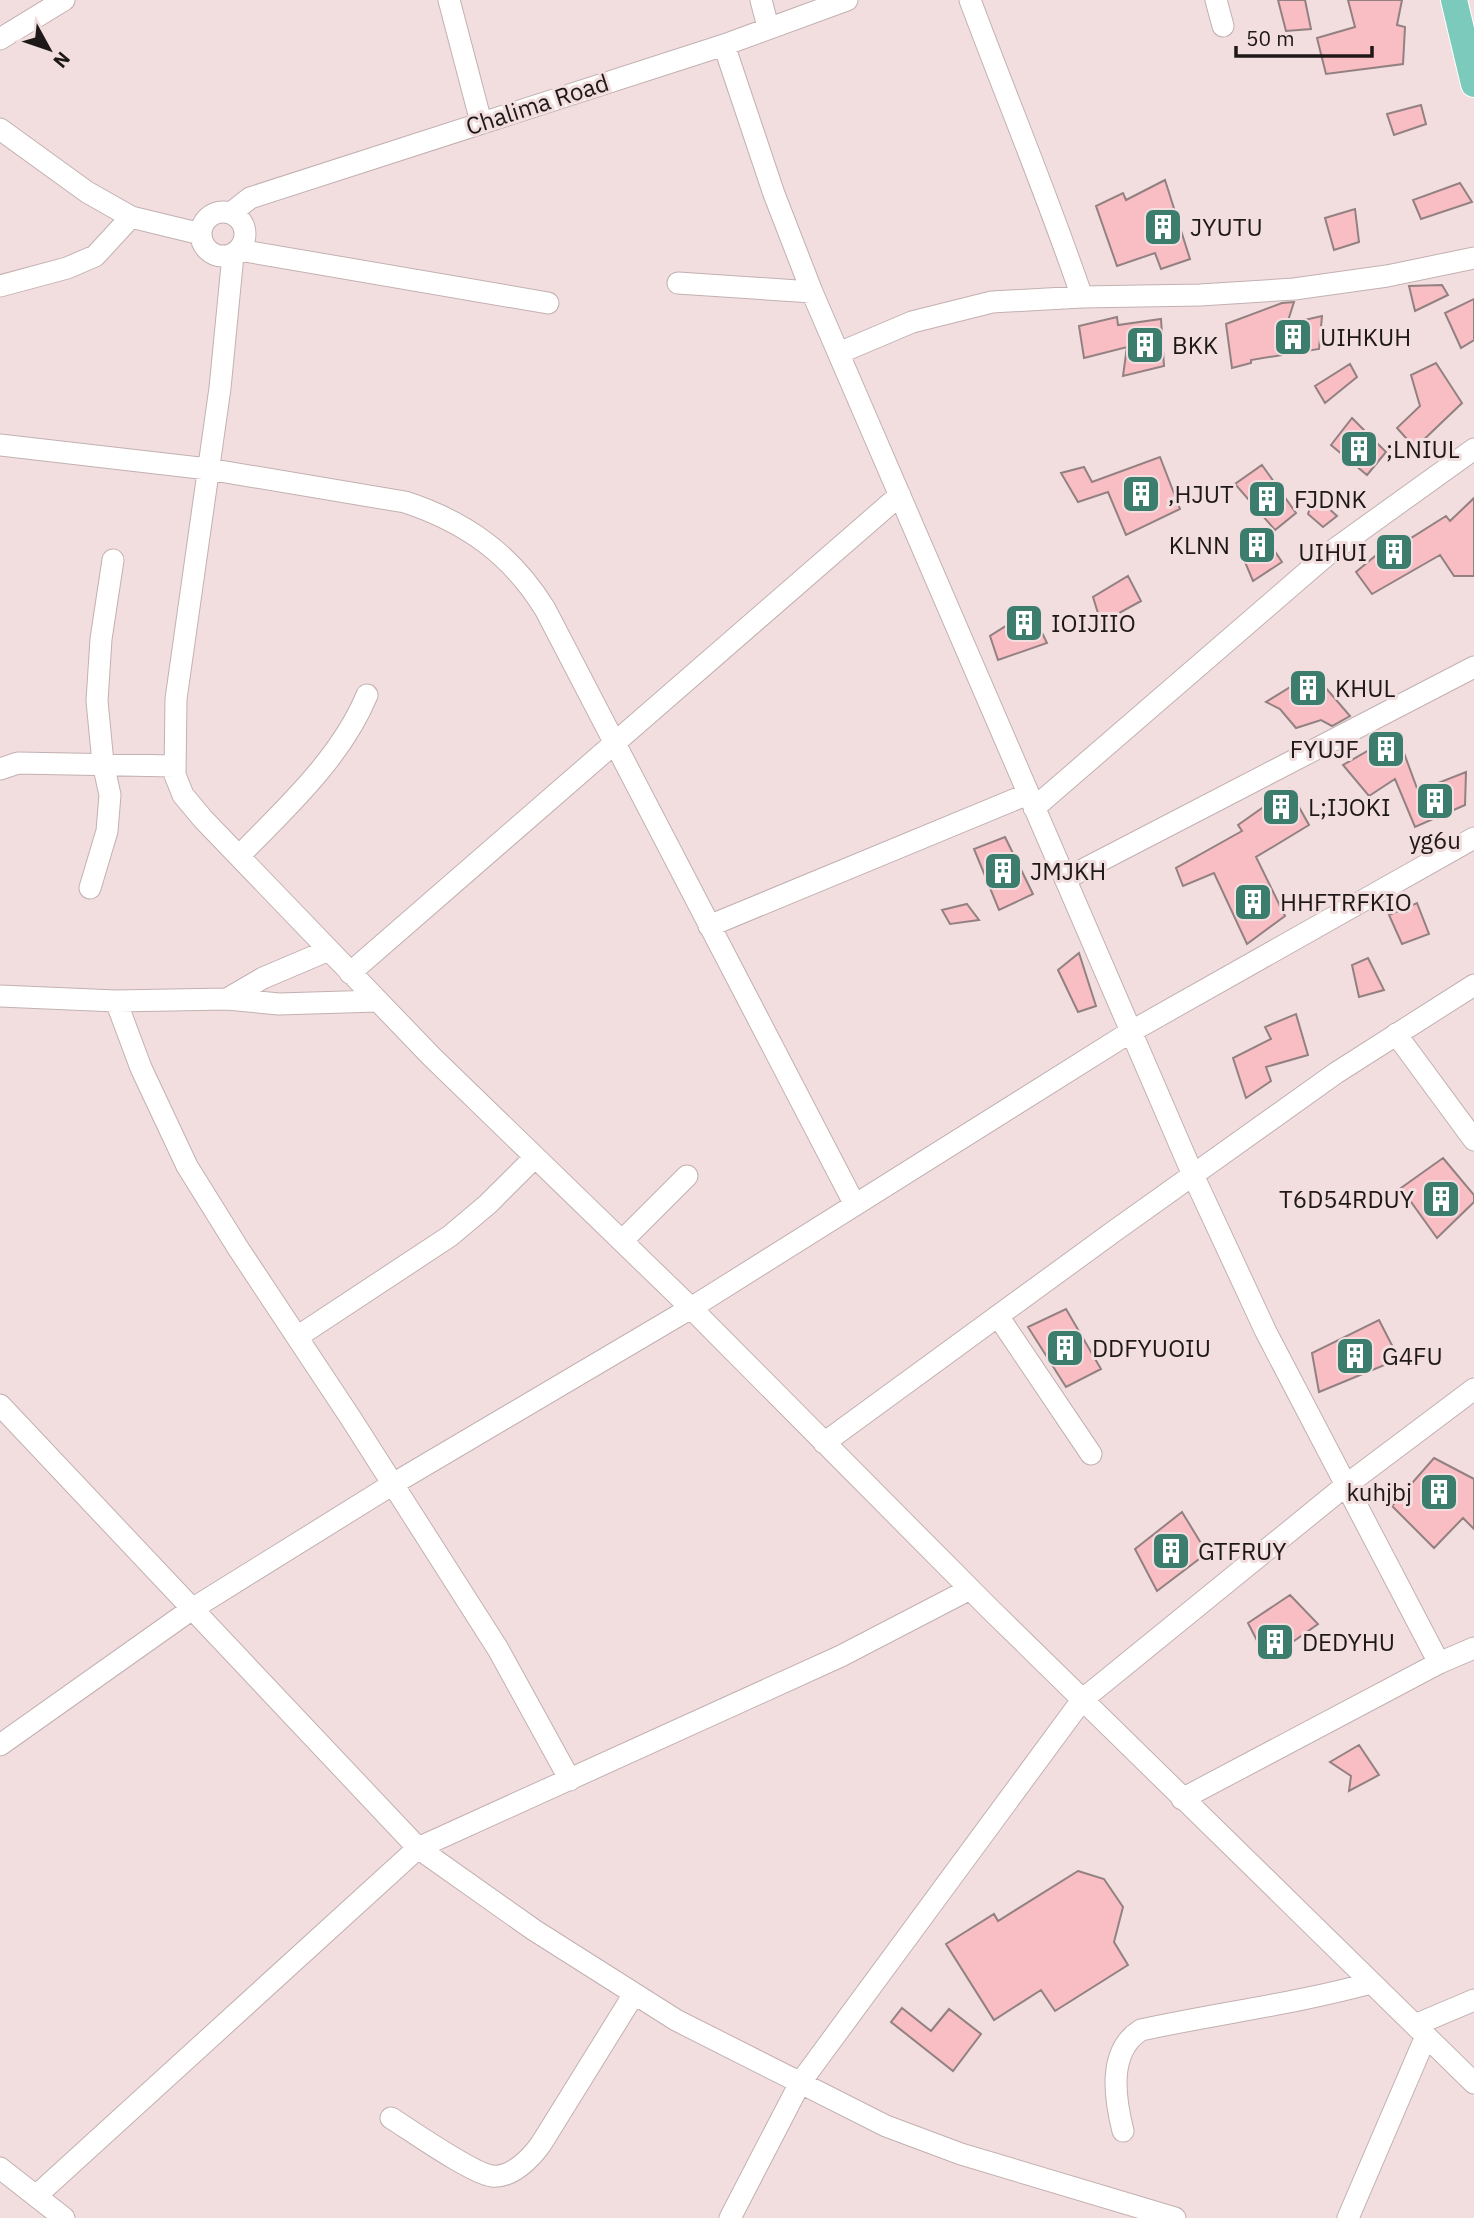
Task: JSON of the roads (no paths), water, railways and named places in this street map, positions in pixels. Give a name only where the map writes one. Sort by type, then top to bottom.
[{"type":"main road","points":[[1454,0],[1474,84]]},
{"type":"street","points":[[0,39],[64,0]]},
{"type":"street","points":[[449,0],[481,122]]},
{"type":"street","points":[[761,0],[768,27]]},
{"type":"street","name":"Chalima Road","points":[[231,213],[250,198],[724,45],[846,0]]},
{"type":"street","points":[[970,0],[1056,220],[1082,297]]},
{"type":"street","points":[[1216,0],[1223,26]]},
{"type":"street","points":[[724,45],[774,194],[812,292],[1193,1175],[1265,1332],[1439,1663]]},
{"type":"street","points":[[0,129],[87,192],[131,217],[201,234]]},
{"type":"street","points":[[548,303],[236,252],[223,256],[207,250],[201,234],[202,226],[214,213],[231,213],[244,225],[245,241],[236,252],[220,388],[176,699],[174,766],[183,795],[377,1001],[691,1308],[1182,1799],[1474,2082]]},
{"type":"street","points":[[0,286],[67,268],[95,256],[131,217]]},
{"type":"street","points":[[839,353],[912,322],[992,302],[1294,289],[1387,276],[1474,258]]},
{"type":"street","points":[[678,283],[812,292]]},
{"type":"street","points":[[0,445],[208,469],[405,502],[432,511],[480,538],[506,558],[530,584],[545,609],[855,1205]]},
{"type":"street","points":[[709,926],[1031,801],[1328,554],[1474,449]]},
{"type":"street","points":[[350,973],[900,495]]},
{"type":"street","points":[[90,888],[107,831],[110,795],[103,764],[97,701],[101,639],[113,560]]},
{"type":"street","points":[[1065,879],[1474,667]]},
{"type":"street","points":[[239,856],[323,765],[348,733],[367,695]]},
{"type":"street","points":[[0,769],[18,763],[174,766]]},
{"type":"street","points":[[0,1745],[192,1609],[393,1484],[691,1308],[1132,1031],[1474,838]]},
{"type":"street","points":[[227,999],[263,978],[329,950]]},
{"type":"street","points":[[824,1443],[1336,1073],[1474,985]]},
{"type":"street","points":[[0,996],[116,1001],[227,999],[279,1004],[377,1001]]},
{"type":"street","points":[[116,1001],[141,1068],[187,1166],[498,1649],[570,1780]]},
{"type":"street","points":[[1396,1034],[1474,1140]]},
{"type":"street","points":[[297,1337],[450,1236],[488,1204],[535,1157]]},
{"type":"street","points":[[622,1241],[687,1176]]},
{"type":"street","points":[[998,1316],[1091,1454]]},
{"type":"street","points":[[730,2218],[800,2083],[1082,1700],[1345,1486],[1474,1389]]},
{"type":"street","points":[[0,1405],[418,1848],[534,1930],[687,2026],[886,2126],[961,2154],[1143,2213],[1175,2218]]},
{"type":"street","points":[[36,2196],[418,1848],[841,1657],[970,1589]]},
{"type":"street","points":[[1182,1799],[1439,1663],[1474,1648]]},
{"type":"street","points":[[1123,2132],[1115,2081],[1122,2051],[1131,2036],[1141,2030],[1210,2015],[1303,2001],[1371,1983]]},
{"type":"street","points":[[391,2118],[475,2170],[494,2177],[512,2171],[529,2160],[541,2144],[634,1994]]},
{"type":"street","points":[[1348,2218],[1420,2031],[1474,2000]]},
{"type":"street","points":[[0,2168],[64,2218]]},
{"type":"place","name":"JYUTU","points":[[1163,227]]},
{"type":"place","name":"UIHKUH","points":[[1293,337]]},
{"type":"place","name":"BKK","points":[[1145,345]]},
{"type":"place","name":";LNIUL","points":[[1359,449]]},
{"type":"place","name":",HJUT","points":[[1141,494]]},
{"type":"place","name":"FJDNK","points":[[1267,499]]},
{"type":"place","name":"KLNN","points":[[1257,545]]},
{"type":"place","name":"UIHUI","points":[[1394,552]]},
{"type":"place","name":"IOIJIIO","points":[[1024,623]]},
{"type":"place","name":"KHUL","points":[[1308,688]]},
{"type":"place","name":"FYUJF","points":[[1386,749]]},
{"type":"place","name":"yg6u","points":[[1435,801]]},
{"type":"place","name":"L;IJOKI","points":[[1281,807]]},
{"type":"place","name":"JMJKH","points":[[1003,871]]},
{"type":"place","name":"HHFTRFKIO","points":[[1253,902]]},
{"type":"place","name":"T6D54RDUY","points":[[1441,1199]]},
{"type":"place","name":"DDFYUOIU","points":[[1065,1348]]},
{"type":"place","name":"G4FU","points":[[1355,1356]]},
{"type":"place","name":"kuhjbj","points":[[1439,1492]]},
{"type":"place","name":"GTFRUY","points":[[1171,1551]]},
{"type":"place","name":"DEDYHU","points":[[1275,1642]]}]
